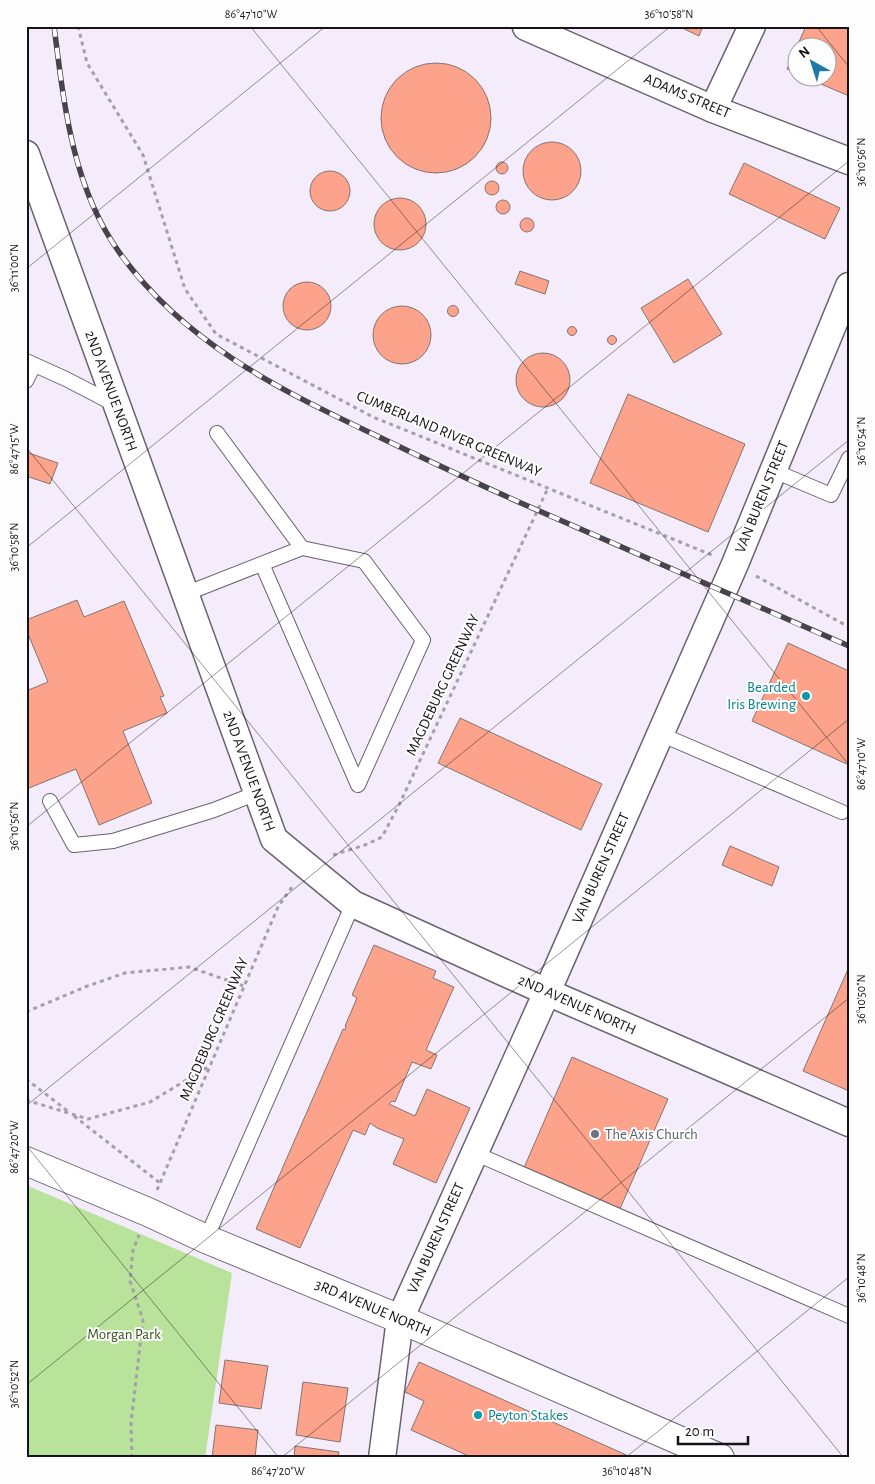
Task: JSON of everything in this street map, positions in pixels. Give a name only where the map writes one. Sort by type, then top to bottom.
[{"type":"street","points":[[714,108],[752,26]]},
{"type":"street","name":"ADAMS STREET","points":[[526,27],[714,108],[849,161]]},
{"type":"street","name":"2ND AVENUE NORTH","points":[[26,154],[274,839],[353,904],[547,992],[849,1123]]},
{"type":"street","name":"VAN BUREN STREET","points":[[382,1458],[400,1318],[547,992],[735,564],[849,286]]},
{"type":"street","name":"3RD AVENUE NORTH","points":[[26,1161],[148,1212],[206,1239],[400,1318],[720,1458]]},
{"type":"lane","points":[[26,381],[30,363],[66,379],[117,406]]},
{"type":"lane","points":[[217,433],[302,548]]},
{"type":"lane","points":[[772,470],[831,495],[849,458]]},
{"type":"lane","points":[[185,594],[302,548],[364,561],[423,640],[358,785],[262,564]]},
{"type":"lane","points":[[660,734],[842,812]]},
{"type":"lane","points":[[50,801],[74,845],[113,841],[214,810],[257,793]]},
{"type":"lane","points":[[206,1239],[353,904]]},
{"type":"lane","points":[[474,1153],[849,1316]]},
{"type":"path","name":"CUMBERLAND RIVER GREENWAY","points":[[78,26],[86,62],[143,155],[185,289],[216,334],[373,417],[735,564],[849,627]]},
{"type":"path","name":"MAGDEBURG GREENWAY","points":[[326,857],[365,845],[382,837],[399,805],[548,488]]},
{"type":"path","name":"MAGDEBURG GREENWAY","points":[[156,1193],[278,907],[288,891],[295,885]]},
{"type":"path","points":[[26,1012],[85,987],[125,974],[189,967],[244,986]]},
{"type":"path","points":[[26,1100],[88,1119],[150,1102],[210,1066]]},
{"type":"path","points":[[26,1079],[160,1183]]},
{"type":"path","points":[[132,1458],[130,1423],[143,1320],[130,1282],[133,1250],[141,1230]]},
{"type":"green space","name":"Morgan Park","points":[[26,1185],[232,1273],[205,1458],[26,1458]]},
{"type":"building","points":[[678,26],[703,26],[699,36]]},
{"type":"building","points":[[806,26],[849,26],[849,96],[830,88],[838,88],[838,38],[801,38]]},
{"type":"building","points":[[436,63],[457,67],[475,79],[487,97],[491,118],[487,139],[475,157],[457,169],[436,173],[415,169],[397,157],[385,139],[381,118],[385,97],[397,79],[415,67]]},
{"type":"building","points":[[546,142],[558,142],[573,150],[581,165],[581,177],[573,192],[558,200],[546,200],[531,192],[523,177],[523,165],[531,150]]},
{"type":"building","points":[[500,162],[504,162],[508,168],[504,174],[500,174],[496,170],[496,166]]},
{"type":"building","points":[[744,163],[840,208],[825,239],[729,194]]},
{"type":"building","points":[[334,171],[341,174],[347,180],[350,191],[349,199],[341,208],[334,211],[326,211],[319,208],[311,199],[310,187],[313,180],[322,172]]},
{"type":"building","points":[[489,181],[495,181],[499,188],[495,195],[489,195],[485,191],[485,185]]},
{"type":"building","points":[[395,198],[405,198],[419,205],[426,219],[426,229],[419,243],[405,250],[395,250],[385,246],[378,239],[374,229],[374,219],[378,209],[385,202]]},
{"type":"building","points":[[503,200],[508,202],[510,207],[508,212],[503,214],[498,212],[496,207],[498,202]]},
{"type":"building","points":[[527,218],[532,220],[534,225],[532,230],[527,232],[522,230],[520,225],[522,220]]},
{"type":"building","points":[[520,271],[549,281],[545,294],[515,284]]},
{"type":"building","points":[[688,279],[722,334],[674,363],[641,308]]},
{"type":"building","points":[[307,282],[316,284],[324,289],[329,297],[331,306],[329,315],[324,323],[316,328],[307,330],[298,328],[290,323],[285,315],[283,306],[285,297],[290,289],[298,284]]},
{"type":"building","points":[[453,305],[459,311],[453,317],[447,311]]},
{"type":"building","points":[[396,306],[408,306],[423,314],[431,329],[431,341],[423,356],[408,364],[396,364],[381,356],[373,341],[373,329],[381,314]]},
{"type":"building","points":[[572,327],[576,331],[572,335],[568,331]]},
{"type":"building","points":[[612,336],[616,340],[612,344],[608,340]]},
{"type":"building","points":[[543,353],[553,355],[562,361],[568,370],[570,380],[568,390],[562,399],[553,405],[543,407],[533,405],[524,399],[518,390],[516,380],[518,370],[524,361],[533,355]]},
{"type":"building","points":[[628,394],[745,444],[708,532],[590,483]]},
{"type":"building","points":[[26,452],[58,463],[50,484],[26,476]]},
{"type":"building","points":[[77,600],[84,617],[124,601],[164,696],[160,697],[167,713],[123,731],[152,803],[99,825],[76,769],[29,788],[26,780],[26,691],[48,682],[26,629],[26,620]]},
{"type":"building","name":"Bearded Iris Brewing","points":[[788,643],[849,671],[849,765],[752,721]]},
{"type":"building","points":[[460,718],[602,784],[581,830],[438,763]]},
{"type":"building","points":[[730,846],[779,867],[772,886],[722,865]]},
{"type":"building","points":[[374,945],[436,971],[433,978],[454,987],[426,1050],[437,1055],[431,1069],[412,1062],[395,1102],[392,1101],[389,1104],[415,1116],[427,1089],[470,1108],[436,1183],[393,1164],[404,1139],[377,1128],[370,1123],[365,1135],[353,1130],[300,1248],[256,1229],[343,1029],[345,1030],[357,998],[352,995]]},
{"type":"building","points":[[849,967],[849,1091],[803,1071]]},
{"type":"building","name":"The Axis Church","points":[[572,1057],[668,1099],[619,1211],[523,1170]]},
{"type":"building","points":[[225,1360],[268,1366],[261,1409],[219,1403]]},
{"type":"building","name":"Peyton Stakes","points":[[419,1362],[633,1458],[473,1458],[411,1430],[424,1401],[405,1392]]},
{"type":"building","points":[[303,1382],[348,1388],[340,1442],[296,1435]]},
{"type":"building","points":[[216,1425],[258,1430],[255,1458],[212,1458]]},
{"type":"building","points":[[295,1446],[339,1452],[338,1458],[294,1458]]},
{"type":"railway","points":[[54,26],[73,144],[90,200],[103,227],[119,252],[144,284],[172,312],[203,337],[268,381],[395,445],[516,501],[849,646]]},
{"type":"place","name":"Bearded Iris Brewing","points":[[806,696]]},
{"type":"place","name":"The Axis Church","points":[[595,1134]]},
{"type":"place","name":"Peyton Stakes","points":[[478,1415]]}]
